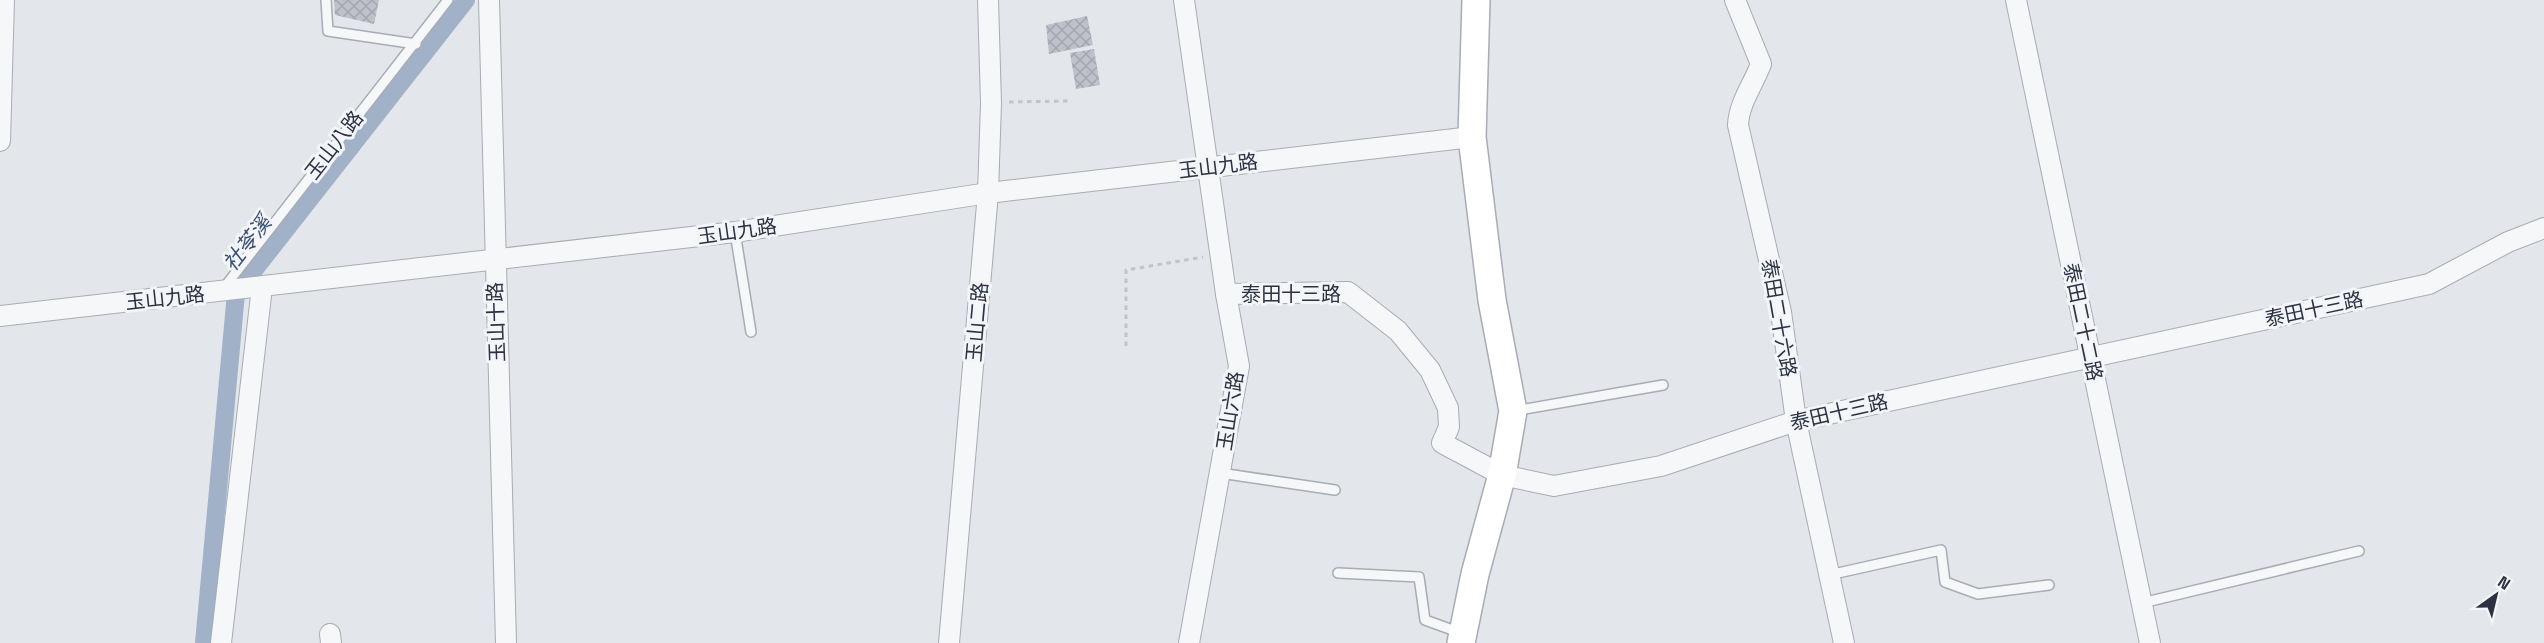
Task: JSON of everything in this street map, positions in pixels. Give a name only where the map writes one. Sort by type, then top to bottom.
[{"type":"street","points":[[0,141],[4,0]]},
{"type":"street","name":"玉山十路","points":[[489,0],[506,643]]},
{"type":"street","name":"玉山二路","points":[[949,643],[988,193],[991,103],[988,0]]},
{"type":"street","name":"玉山六路","points":[[1184,0],[1226,294],[1239,366],[1189,643]]},
{"type":"street","points":[[1462,638],[1474,574],[1502,475],[1513,411],[1492,300],[1472,136],[1476,0]]},
{"type":"street","name":"泰田二十六路","points":[[1735,0],[1761,64],[1753,86],[1739,109],[1738,125],[1781,312],[1796,421],[1844,643]]},
{"type":"street","name":"泰田二十二路","points":[[2016,0],[2150,643]]},
{"type":"street","name":"玉山九路","points":[[0,316],[735,232],[988,193],[1472,136]]},
{"type":"street","name":"泰田十三路","points":[[1226,294],[1348,292],[1398,331],[1430,370],[1449,408],[1449,427],[1442,442],[1502,475],[1554,486],[1660,466],[1796,421],[2090,355],[2429,284],[2508,242],[2544,228]]},
{"type":"street","points":[[221,643],[262,287]]},
{"type":"lane","points":[[326,0],[328,31],[416,44]]},
{"type":"lane","name":"玉山八路","points":[[227,290],[372,96],[416,44],[448,0]]},
{"type":"lane","points":[[735,232],[751,332]]},
{"type":"lane","points":[[1513,411],[1663,385]]},
{"type":"lane","points":[[1220,473],[1335,490]]},
{"type":"lane","points":[[1828,575],[1941,550],[1945,582],[1978,594],[2049,585]]},
{"type":"lane","points":[[2142,603],[2359,552]]},
{"type":"lane","points":[[1338,573],[1419,577],[1425,620],[1462,638]]},
{"type":"path","points":[[991,103],[1068,101]]},
{"type":"path","points":[[1126,346],[1126,270],[1222,254]]},
{"type":"building","points":[[334,0],[379,0],[374,24],[335,15]]},
{"type":"building","points":[[1087,16],[1093,45],[1049,54],[1046,25]]},
{"type":"building","points":[[1094,49],[1100,85],[1076,89],[1070,53]]},
{"type":"waterway","name":"社苓溪","points":[[204,643],[236,293],[466,0]]}]
